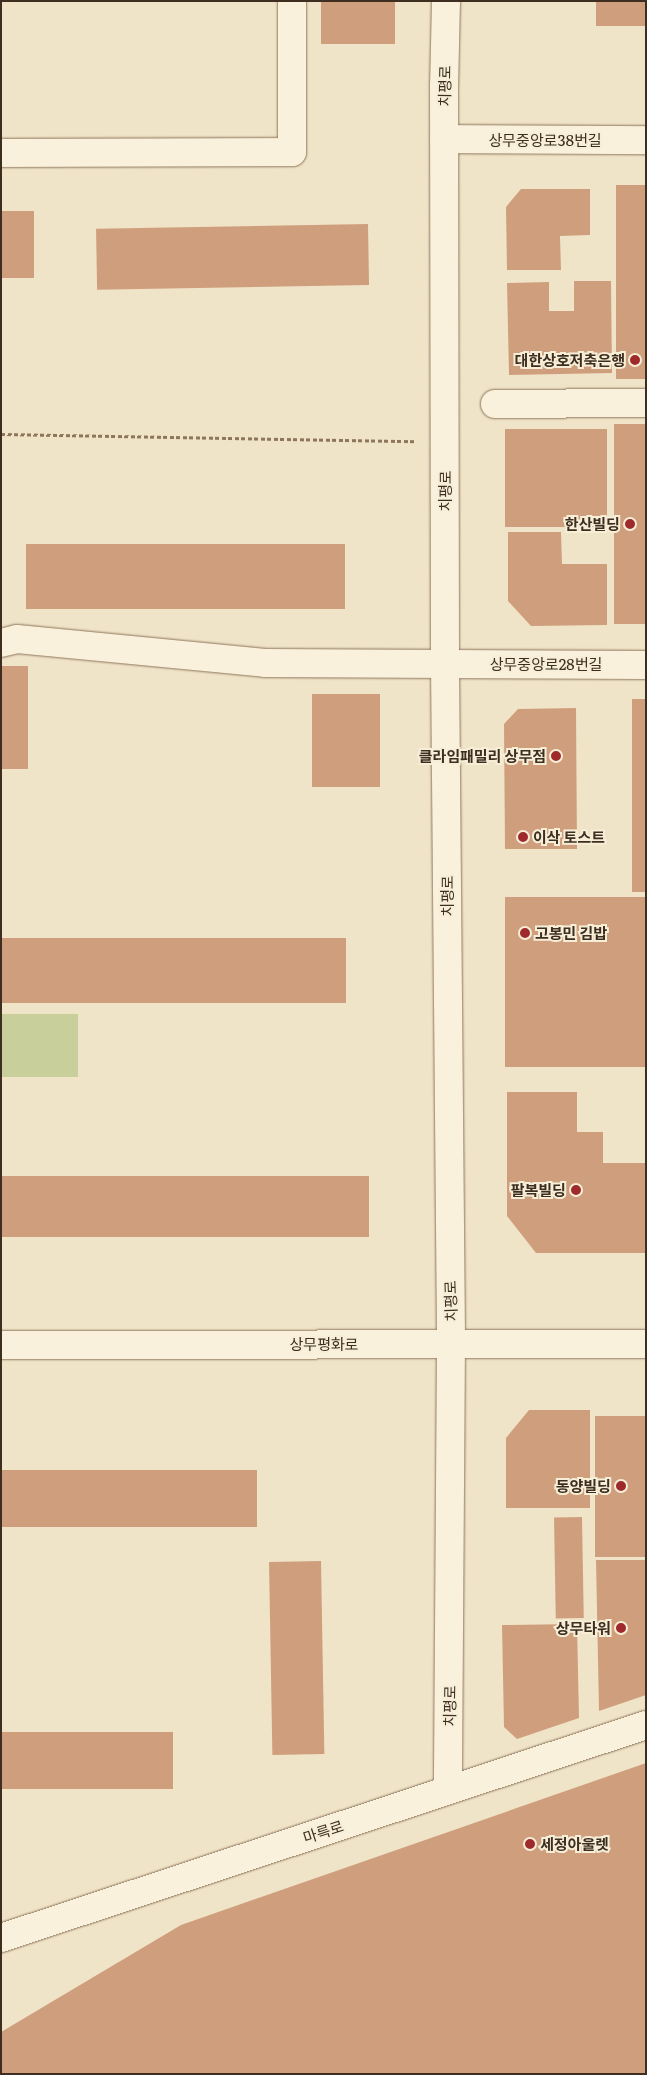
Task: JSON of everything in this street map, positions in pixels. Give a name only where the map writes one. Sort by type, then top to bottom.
[{"type":"street","points":[[1,153],[292,152],[292,1]]},
{"type":"street","name":"치평로","points":[[446,1],[444,140],[445,664],[452,1343],[448,1790]]},
{"type":"street","name":"상무중앙로38번길","points":[[444,140],[646,140]]},
{"type":"street","points":[[495,404],[646,403]]},
{"type":"street","name":"상무중앙로28번길","points":[[1,643],[17,639],[265,663],[646,665]]},
{"type":"street","name":"상무평화로","points":[[1,1345],[646,1344]]},
{"type":"street","name":"마륵로","points":[[1,1938],[646,1725]]},
{"type":"path","points":[[1,434],[445,442]]},
{"type":"green space","points":[[1,1014],[78,1014],[78,1077],[1,1077]]},
{"type":"building","points":[[321,1],[395,1],[395,44],[321,44]]},
{"type":"building","points":[[596,1],[646,1],[646,26],[596,26]]},
{"type":"building","points":[[616,185],[646,185],[646,379],[616,379]]},
{"type":"building","points":[[521,189],[590,189],[590,235],[560,236],[561,270],[507,270],[506,207]]},
{"type":"building","points":[[1,211],[34,211],[34,278],[1,278]]},
{"type":"building","points":[[368,224],[369,285],[97,290],[96,229]]},
{"type":"building","points":[[574,281],[611,281],[612,373],[509,375],[507,283],[549,282],[549,311],[574,311]]},
{"type":"building","name":"한산빌딩","points":[[614,424],[646,424],[646,624],[614,624]]},
{"type":"building","points":[[505,429],[607,429],[607,527],[505,527]]},
{"type":"building","points":[[508,532],[561,532],[562,564],[607,564],[607,625],[531,626],[508,601]]},
{"type":"building","points":[[26,544],[345,544],[345,609],[26,609]]},
{"type":"building","points":[[1,666],[28,666],[28,769],[1,769]]},
{"type":"building","points":[[312,694],[380,694],[380,787],[312,787]]},
{"type":"building","points":[[632,699],[646,699],[646,892],[632,892]]},
{"type":"building","points":[[576,708],[577,849],[505,849],[504,724],[518,709]]},
{"type":"building","points":[[505,897],[646,897],[646,1067],[505,1067]]},
{"type":"building","points":[[1,938],[346,938],[346,1003],[1,1003]]},
{"type":"building","name":"팔복빌딩","points":[[507,1092],[577,1092],[577,1132],[603,1132],[603,1163],[646,1163],[646,1253],[536,1253],[507,1216]]},
{"type":"building","points":[[1,1176],[369,1176],[369,1237],[1,1237]]},
{"type":"building","points":[[529,1410],[590,1410],[590,1508],[506,1508],[506,1438]]},
{"type":"building","name":"동양빌딩","points":[[595,1416],[646,1416],[646,1557],[595,1557]]},
{"type":"building","points":[[1,1470],[257,1470],[257,1527],[1,1527]]},
{"type":"building","points":[[554,1517],[582,1517],[584,1618],[556,1618]]},
{"type":"building","name":"상무타워","points":[[596,1560],[646,1560],[646,1695],[599,1711]]},
{"type":"building","points":[[321,1561],[324,1754],[272,1755],[269,1562]]},
{"type":"building","points":[[577,1624],[579,1718],[517,1739],[504,1727],[502,1625]]},
{"type":"building","points":[[1,1732],[173,1732],[173,1789],[1,1789]]},
{"type":"building","name":"세정아울렛","points":[[646,1763],[646,2074],[1,2074],[1,2032],[181,1925]]},
{"type":"place","name":"대한상호저축은행","points":[[635,360]]},
{"type":"place","name":"한산빌딩","points":[[630,524]]},
{"type":"place","name":"클라임패밀리 상무점","points":[[556,756]]},
{"type":"place","name":"이삭 토스트","points":[[523,837]]},
{"type":"place","name":"고봉민 김밥","points":[[525,933]]},
{"type":"place","name":"팔복빌딩","points":[[576,1190]]},
{"type":"place","name":"동양빌딩","points":[[621,1486]]},
{"type":"place","name":"상무타워","points":[[621,1628]]},
{"type":"place","name":"세정아울렛","points":[[530,1844]]}]
